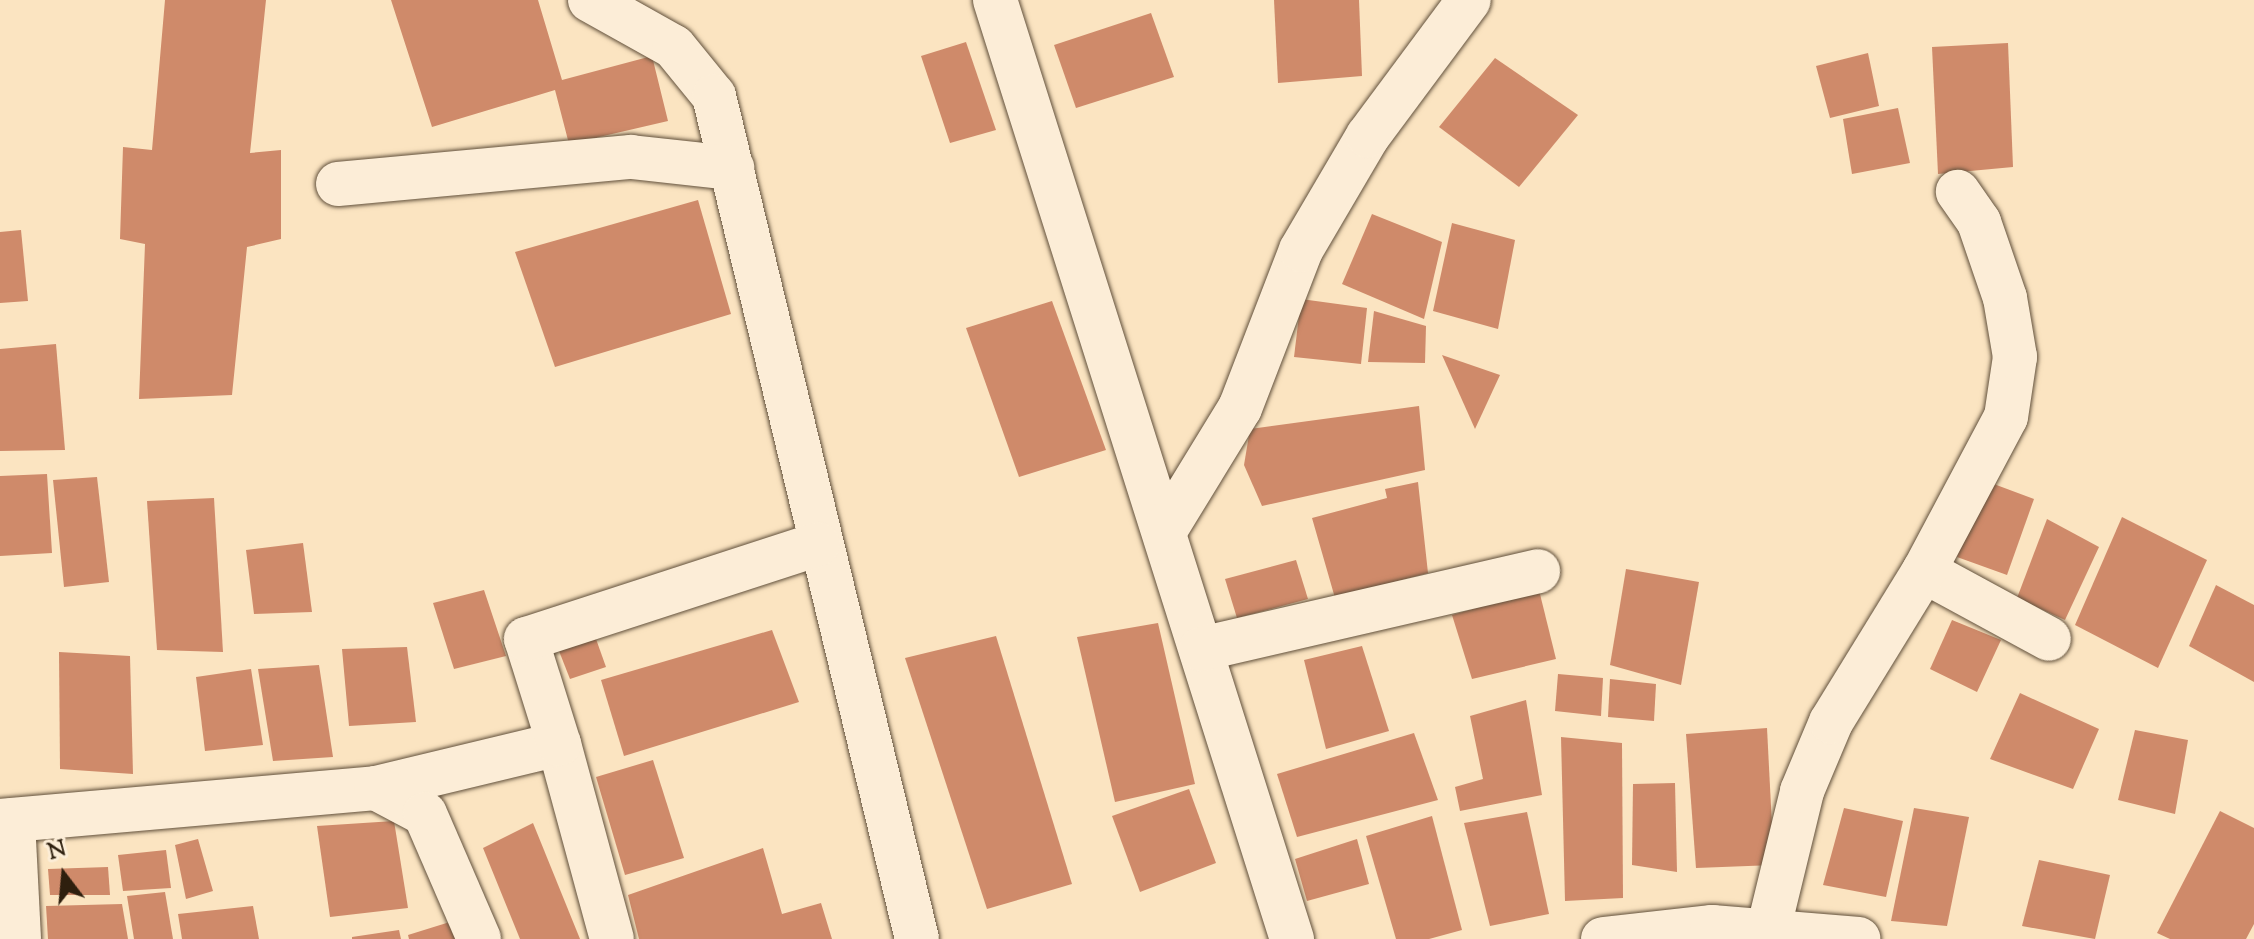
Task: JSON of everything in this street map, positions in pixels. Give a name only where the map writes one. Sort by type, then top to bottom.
[{"type":"street","points":[[590,0],[674,47],[714,96],[818,544],[917,939]]},
{"type":"street","points":[[995,0],[1292,939]]},
{"type":"street","points":[[1164,532],[1240,408],[1301,250],[1368,136],[1469,0]]},
{"type":"street","points":[[338,184],[631,157],[732,168]]},
{"type":"street","points":[[1768,931],[1802,791],[1831,722],[1924,571],[2006,417],[2015,357],[2005,298],[1979,222],[1958,192]]},
{"type":"street","points":[[612,939],[559,744],[526,639],[818,544]]},
{"type":"street","points":[[1201,649],[1538,571]]},
{"type":"street","points":[[1924,571],[2049,639]]},
{"type":"street","points":[[19,939],[6,820],[376,788],[559,744]]},
{"type":"street","points":[[376,788],[425,814],[479,939]]},
{"type":"street","points":[[1603,939],[1712,927],[1859,939]]},
{"type":"building","points":[[165,0],[266,0],[250,153],[281,150],[281,239],[247,247],[232,395],[139,399],[145,244],[120,239],[123,147],[152,150]]},
{"type":"building","points":[[391,0],[538,0],[562,80],[652,56],[668,121],[569,144],[555,90],[432,127]]},
{"type":"building","points":[[1274,0],[1359,0],[1362,76],[1278,83]]},
{"type":"building","points":[[1151,13],[1174,77],[1076,108],[1054,45]]},
{"type":"building","points":[[966,42],[996,130],[950,143],[921,56]]},
{"type":"building","points":[[2008,43],[2013,167],[1938,174],[1932,47]]},
{"type":"building","points":[[1868,53],[1879,106],[1830,118],[1816,66]]},
{"type":"building","points":[[1495,58],[1578,115],[1519,187],[1439,127]]},
{"type":"building","points":[[1898,108],[1910,163],[1852,174],[1843,119]]},
{"type":"building","points":[[698,200],[731,314],[555,367],[515,252]]},
{"type":"building","points":[[1372,214],[1442,242],[1424,319],[1342,284]]},
{"type":"building","points":[[1452,223],[1515,240],[1498,329],[1433,311]]},
{"type":"building","points":[[21,230],[28,301],[0,303],[0,232]]},
{"type":"building","points":[[1301,299],[1367,308],[1361,364],[1294,357]]},
{"type":"building","points":[[1052,301],[1106,450],[1019,477],[966,328]]},
{"type":"building","points":[[1374,311],[1426,326],[1425,363],[1368,362]]},
{"type":"building","points":[[56,344],[65,450],[0,451],[0,349]]},
{"type":"building","points":[[1442,355],[1500,375],[1475,429]]},
{"type":"building","points":[[1419,406],[1425,470],[1262,506],[1244,465],[1250,429]]},
{"type":"building","points":[[47,474],[52,553],[0,556],[0,476]]},
{"type":"building","points":[[97,477],[109,582],[64,587],[53,480]]},
{"type":"building","points":[[1983,480],[2034,499],[2007,575],[1957,557]]},
{"type":"building","points":[[1418,482],[1428,573],[1335,598],[1312,518],[1387,498],[1385,489]]},
{"type":"building","points":[[214,498],[223,652],[157,650],[147,501]]},
{"type":"building","points":[[2122,517],[2207,560],[2158,668],[2075,625]]},
{"type":"building","points":[[2047,519],[2099,547],[2065,620],[2017,598]]},
{"type":"building","points":[[303,543],[312,612],[254,614],[246,550]]},
{"type":"building","points":[[1296,560],[1308,599],[1237,618],[1225,579]]},
{"type":"building","points":[[1626,569],[1699,582],[1681,685],[1610,665]]},
{"type":"building","points":[[2216,585],[2254,605],[2254,682],[2189,646]]},
{"type":"building","points":[[484,590],[506,656],[454,669],[433,603]]},
{"type":"building","points":[[1539,590],[1556,659],[1472,679],[1452,615]]},
{"type":"building","points":[[1952,620],[2001,640],[1977,692],[1930,669]]},
{"type":"building","points":[[1158,623],[1195,784],[1115,802],[1077,637]]},
{"type":"building","points":[[772,630],[799,702],[624,756],[601,680]]},
{"type":"building","points":[[996,636],[1072,884],[987,909],[905,658]]},
{"type":"building","points":[[596,639],[606,667],[570,679],[559,651]]},
{"type":"building","points":[[1362,646],[1389,731],[1326,749],[1304,660]]},
{"type":"building","points":[[407,647],[416,722],[349,726],[342,649]]},
{"type":"building","points":[[59,652],[130,656],[133,774],[60,769]]},
{"type":"building","points":[[319,665],[333,757],[273,761],[258,669]]},
{"type":"building","points":[[251,669],[263,745],[205,751],[196,677]]},
{"type":"building","points":[[1558,674],[1603,678],[1601,716],[1555,711]]},
{"type":"building","points":[[1610,679],[1656,684],[1654,721],[1608,717]]},
{"type":"building","points":[[2020,693],[2099,729],[2073,789],[1990,759]]},
{"type":"building","points":[[1526,700],[1542,795],[1460,811],[1455,787],[1483,779],[1470,716]]},
{"type":"building","points":[[1767,728],[1774,865],[1696,868],[1686,734]]},
{"type":"building","points":[[2135,730],[2188,740],[2175,814],[2118,800]]},
{"type":"building","points":[[1414,733],[1438,800],[1297,837],[1277,774]]},
{"type":"building","points":[[1561,737],[1622,743],[1623,898],[1565,901]]},
{"type":"building","points":[[653,760],[684,858],[625,875],[596,777]]},
{"type":"building","points":[[1675,783],[1677,872],[1632,865],[1633,784]]},
{"type":"building","points":[[1189,789],[1216,863],[1140,892],[1112,816]]},
{"type":"building","points":[[1844,808],[1903,821],[1886,897],[1823,885]]},
{"type":"building","points":[[1914,808],[1969,817],[1947,926],[1891,921]]},
{"type":"building","points":[[2220,811],[2254,828],[2254,924],[2246,939],[2170,939],[2157,933]]},
{"type":"building","points":[[1527,812],[1549,914],[1490,926],[1464,823]]},
{"type":"building","points":[[1432,816],[1462,930],[1429,939],[1396,939],[1366,836]]},
{"type":"building","points":[[394,821],[408,908],[330,917],[317,826]]},
{"type":"building","points":[[533,823],[580,939],[520,939],[483,848]]},
{"type":"building","points":[[198,839],[213,891],[186,899],[175,845]]},
{"type":"building","points":[[1357,839],[1369,884],[1307,901],[1295,859]]},
{"type":"building","points":[[763,848],[782,914],[821,903],[832,939],[639,939],[628,895]]},
{"type":"building","points":[[166,850],[171,888],[123,891],[118,855]]},
{"type":"building","points":[[2039,860],[2110,875],[2095,939],[2022,926]]},
{"type":"building","points":[[108,867],[110,895],[50,895],[48,869]]},
{"type":"building","points":[[165,892],[173,939],[134,939],[127,896]]},
{"type":"building","points":[[122,904],[128,939],[48,939],[46,906]]},
{"type":"building","points":[[253,906],[259,939],[182,939],[178,914]]},
{"type":"building","points":[[453,921],[460,939],[409,939],[408,935]]},
{"type":"building","points":[[399,930],[401,939],[352,939],[352,937]]}]
